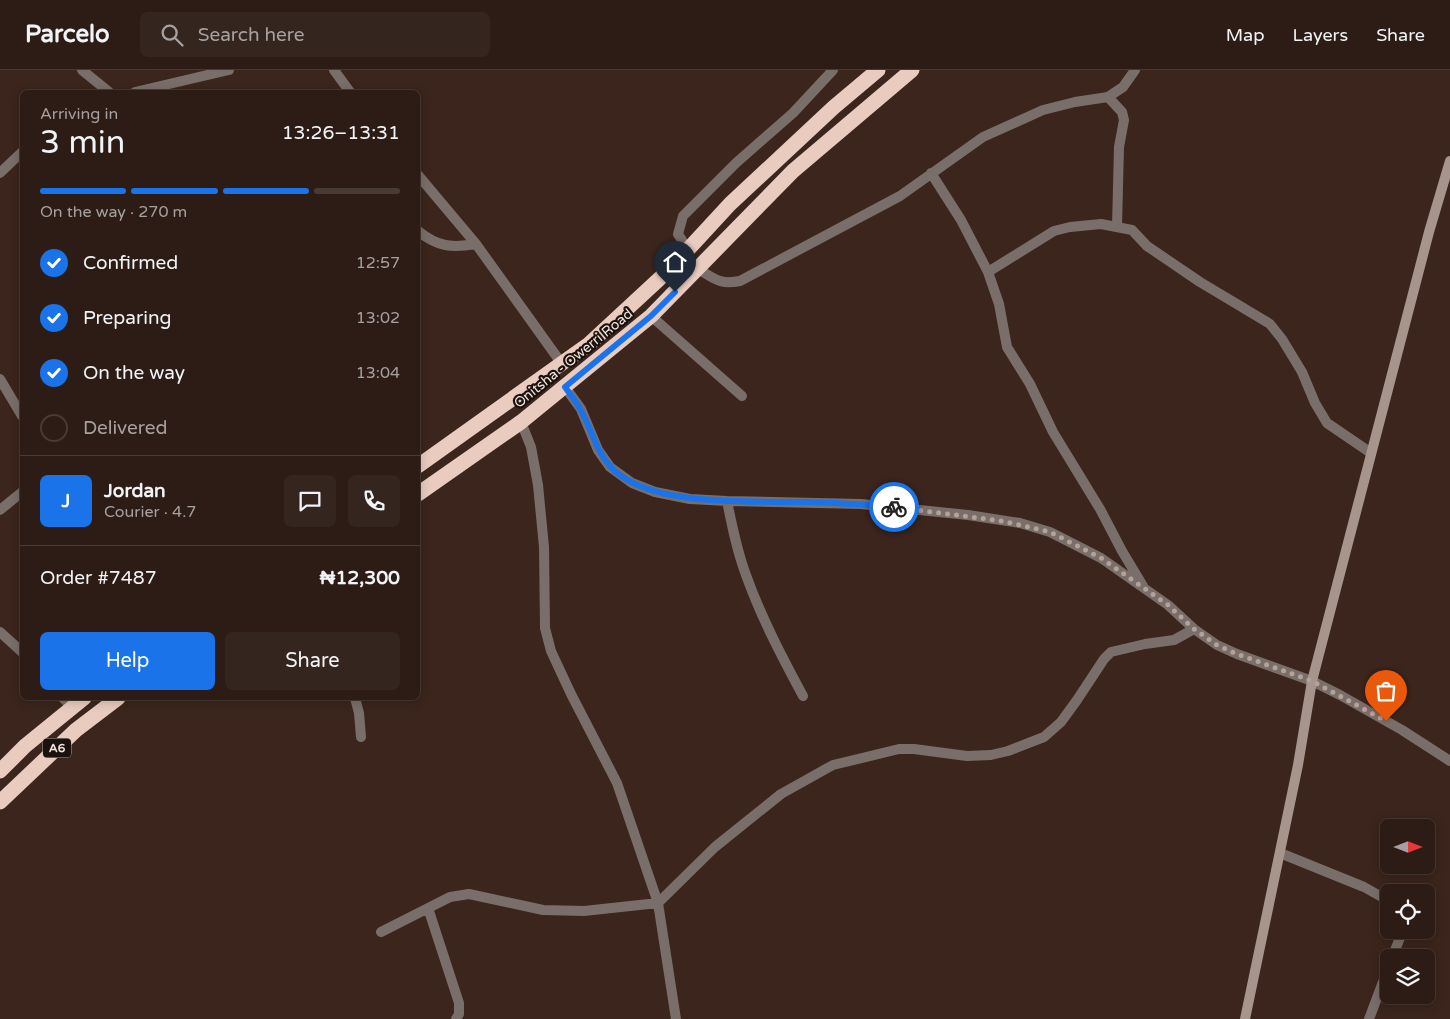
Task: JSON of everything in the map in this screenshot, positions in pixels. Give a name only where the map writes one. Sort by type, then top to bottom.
[{"type":"highway","name":"Onitsha - Owerri Road","points":[[420,465],[589,344],[670,269],[730,204],[834,107],[878,70]]},
{"type":"highway","name":"Onitsha - Owerri Road","points":[[420,493],[521,422],[651,316],[793,171],[912,70]]},
{"type":"highway","name":"A6","points":[[0,802],[76,730],[115,700]]},
{"type":"highway","name":"A6","points":[[0,771],[73,701]]},
{"type":"street","points":[[82,70],[107,90]]},
{"type":"street","points":[[144,90],[229,70]]},
{"type":"street","points":[[334,70],[349,90]]},
{"type":"street","points":[[688,250],[678,234],[683,216],[736,163],[793,113],[833,70]]},
{"type":"street","points":[[698,268],[718,282],[727,284],[740,281],[891,201],[983,137],[1044,110],[1108,97],[1123,87],[1135,70]]},
{"type":"street","points":[[1108,97],[1122,112],[1124,120],[1119,147],[1117,226]]},
{"type":"street","points":[[0,173],[20,154]]},
{"type":"street","points":[[1245,1019],[1298,765],[1312,681],[1429,232],[1450,161]]},
{"type":"street","points":[[931,173],[961,220],[988,272],[999,304],[1007,348],[1030,384],[1053,432],[1100,508],[1122,552],[1146,590]]},
{"type":"street","points":[[420,177],[476,244],[562,364]]},
{"type":"street","points":[[988,272],[1054,231],[1070,227],[1102,224],[1132,230],[1148,246],[1200,282],[1270,324],[1282,338],[1302,372],[1315,403],[1327,423],[1371,453]]},
{"type":"street","points":[[420,233],[429,240],[454,247],[476,244]]},
{"type":"street","points":[[651,316],[742,396]]},
{"type":"street","points":[[0,379],[20,413]]},
{"type":"street","points":[[565,387],[581,409],[598,450],[610,467],[632,483],[655,492],[690,498],[727,501],[861,504],[968,515],[1020,524],[1050,532],[1101,558],[1168,605],[1194,629],[1217,645],[1312,681],[1402,730],[1450,762]]},
{"type":"street","points":[[521,422],[531,447],[538,485],[544,547],[545,628],[551,651],[617,783],[658,903],[676,1019]]},
{"type":"street","points":[[0,510],[20,494]]},
{"type":"street","points":[[727,501],[733,534],[746,576],[772,637],[803,696]]},
{"type":"street","points":[[381,932],[450,897],[469,894],[543,910],[584,911],[658,903],[715,847],[780,794],[833,766],[899,749],[914,749],[967,756],[992,755],[1008,751],[1044,737],[1060,722],[1077,700],[1104,658],[1111,652],[1174,640],[1194,629]]},
{"type":"street","points":[[0,632],[20,650]]},
{"type":"street","points":[[355,700],[359,712],[361,737]]},
{"type":"street","points":[[1280,853],[1364,887],[1380,896]]},
{"type":"street","points":[[428,908],[459,1003],[459,1014],[456,1019]]},
{"type":"street","points":[[1369,1019],[1380,990]]},
{"type":"way so far","points":[[894,507],[968,515],[1020,524],[1050,532],[1101,558],[1168,605],[1194,629],[1217,645],[1312,681],[1386,721]]},
{"type":"route","points":[[675,292],[651,316],[565,387],[581,409],[598,450],[610,467],[632,483],[655,492],[690,498],[727,501],[861,504],[894,507]]}]
